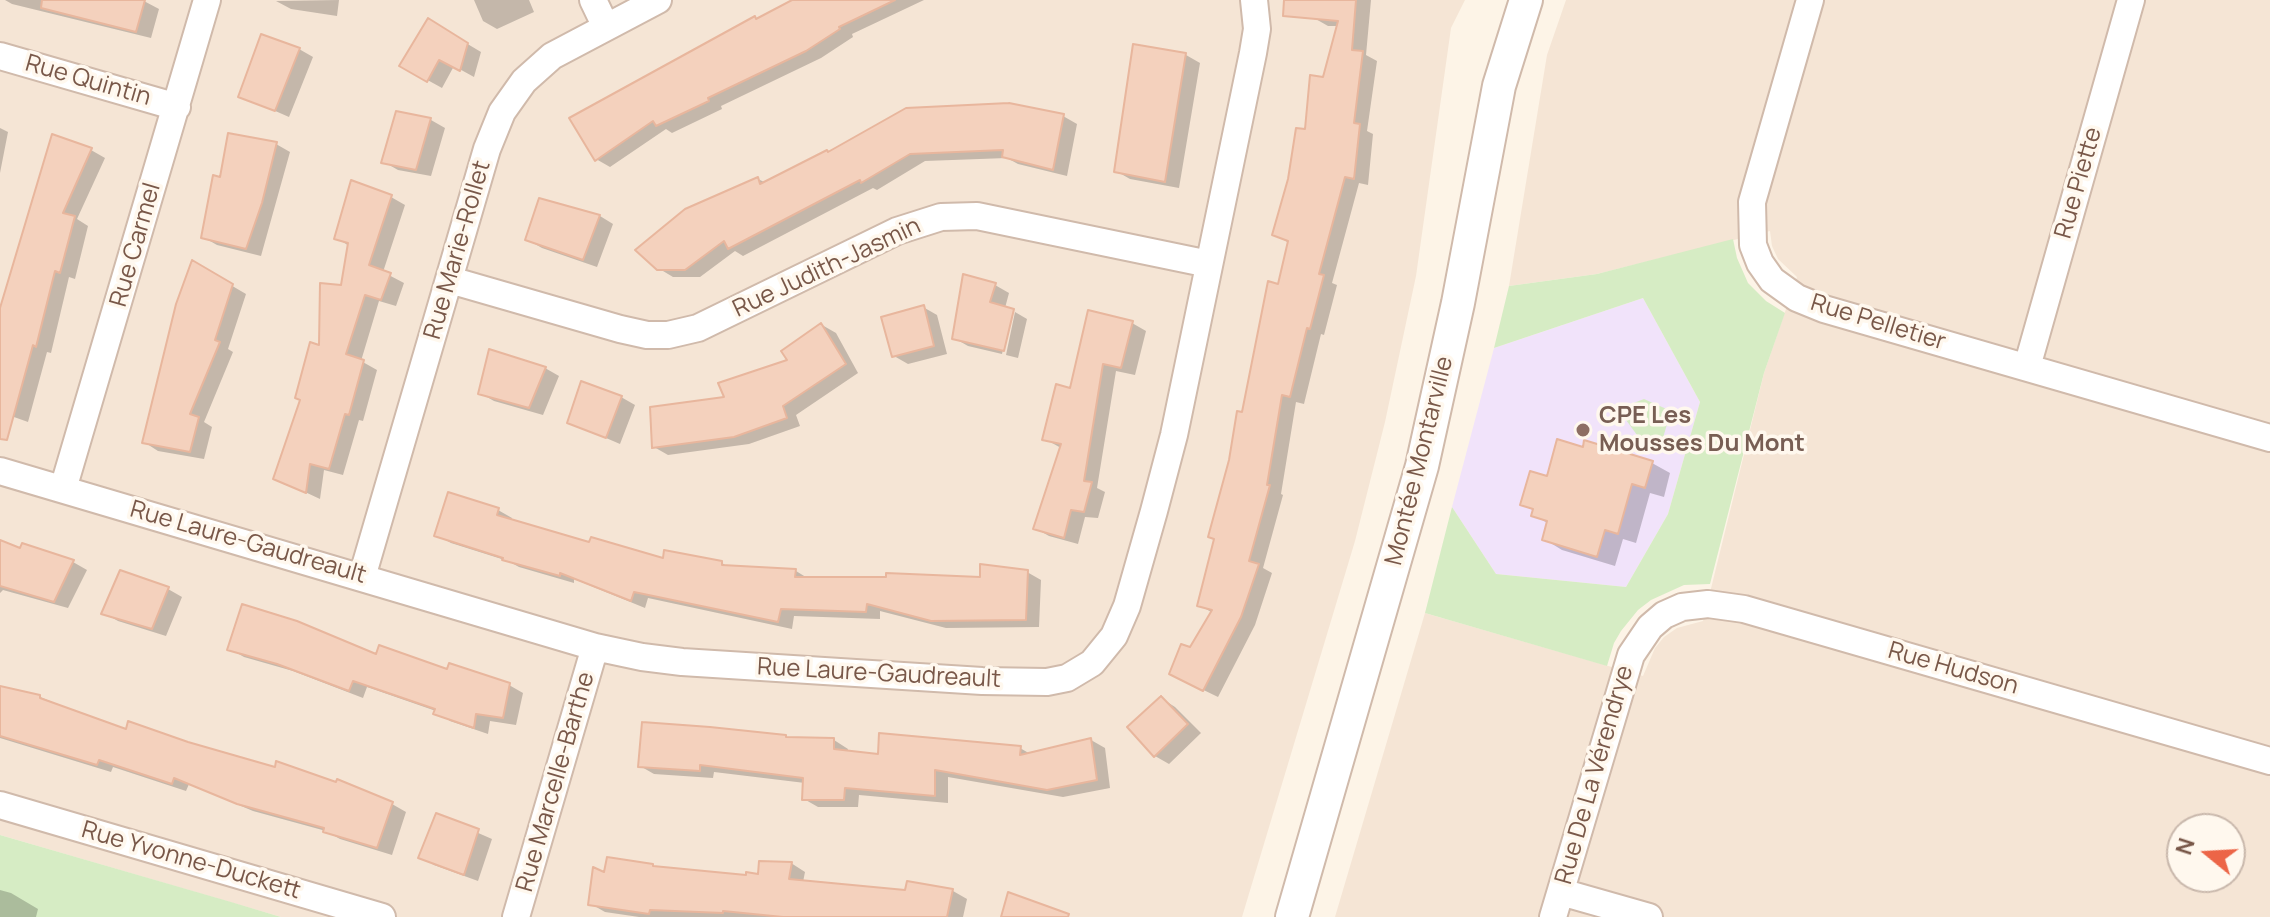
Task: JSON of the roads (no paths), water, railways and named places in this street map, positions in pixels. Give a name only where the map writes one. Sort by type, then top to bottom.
[{"type":"street","name":"Rue Carmel","points":[[63,489],[207,0]]},
{"type":"street","points":[[593,0],[605,25]]},
{"type":"street","name":"Rue Marie-Rollet","points":[[362,577],[487,149],[502,112],[514,93],[541,64],[605,25],[658,0]]},
{"type":"street","name":"Rue Laure-Gaudreault","points":[[0,471],[595,647],[642,657],[1007,682],[1055,681],[1083,670],[1107,646],[1127,606],[1168,459],[1209,264],[1253,53],[1257,29],[1254,0]]},
{"type":"street","name":"Montée Montarville","points":[[1292,917],[1422,466],[1449,348],[1499,86],[1526,0]]},
{"type":"street","name":"Rue Pelletier","points":[[1810,0],[1754,191],[1751,235],[1760,263],[1778,286],[1809,303],[2270,438]]},
{"type":"street","name":"Rue Piette","points":[[2027,367],[2131,0]]},
{"type":"street","name":"Rue Quintin","points":[[0,56],[177,107]]},
{"type":"street","name":"Rue Judith-Jasmin","points":[[450,280],[620,329],[647,335],[668,335],[687,333],[706,325],[897,231],[941,217],[977,216],[1209,264]]},
{"type":"street","name":"Rue Hudson","points":[[1642,635],[1664,615],[1682,607],[1708,604],[1744,609],[2270,761]]},
{"type":"street","name":"Rue De La Vérendrye","points":[[1557,904],[1620,684],[1642,635]]},
{"type":"street","name":"Rue Marcelle-Barthe","points":[[516,917],[595,647]]},
{"type":"street","name":"Rue Yvonne-Duckett","points":[[0,805],[382,917]]},
{"type":"street","points":[[1557,904],[1649,917]]},
{"type":"place","name":"CPE Les Mousses Du Mont","points":[[1583,430]]}]
